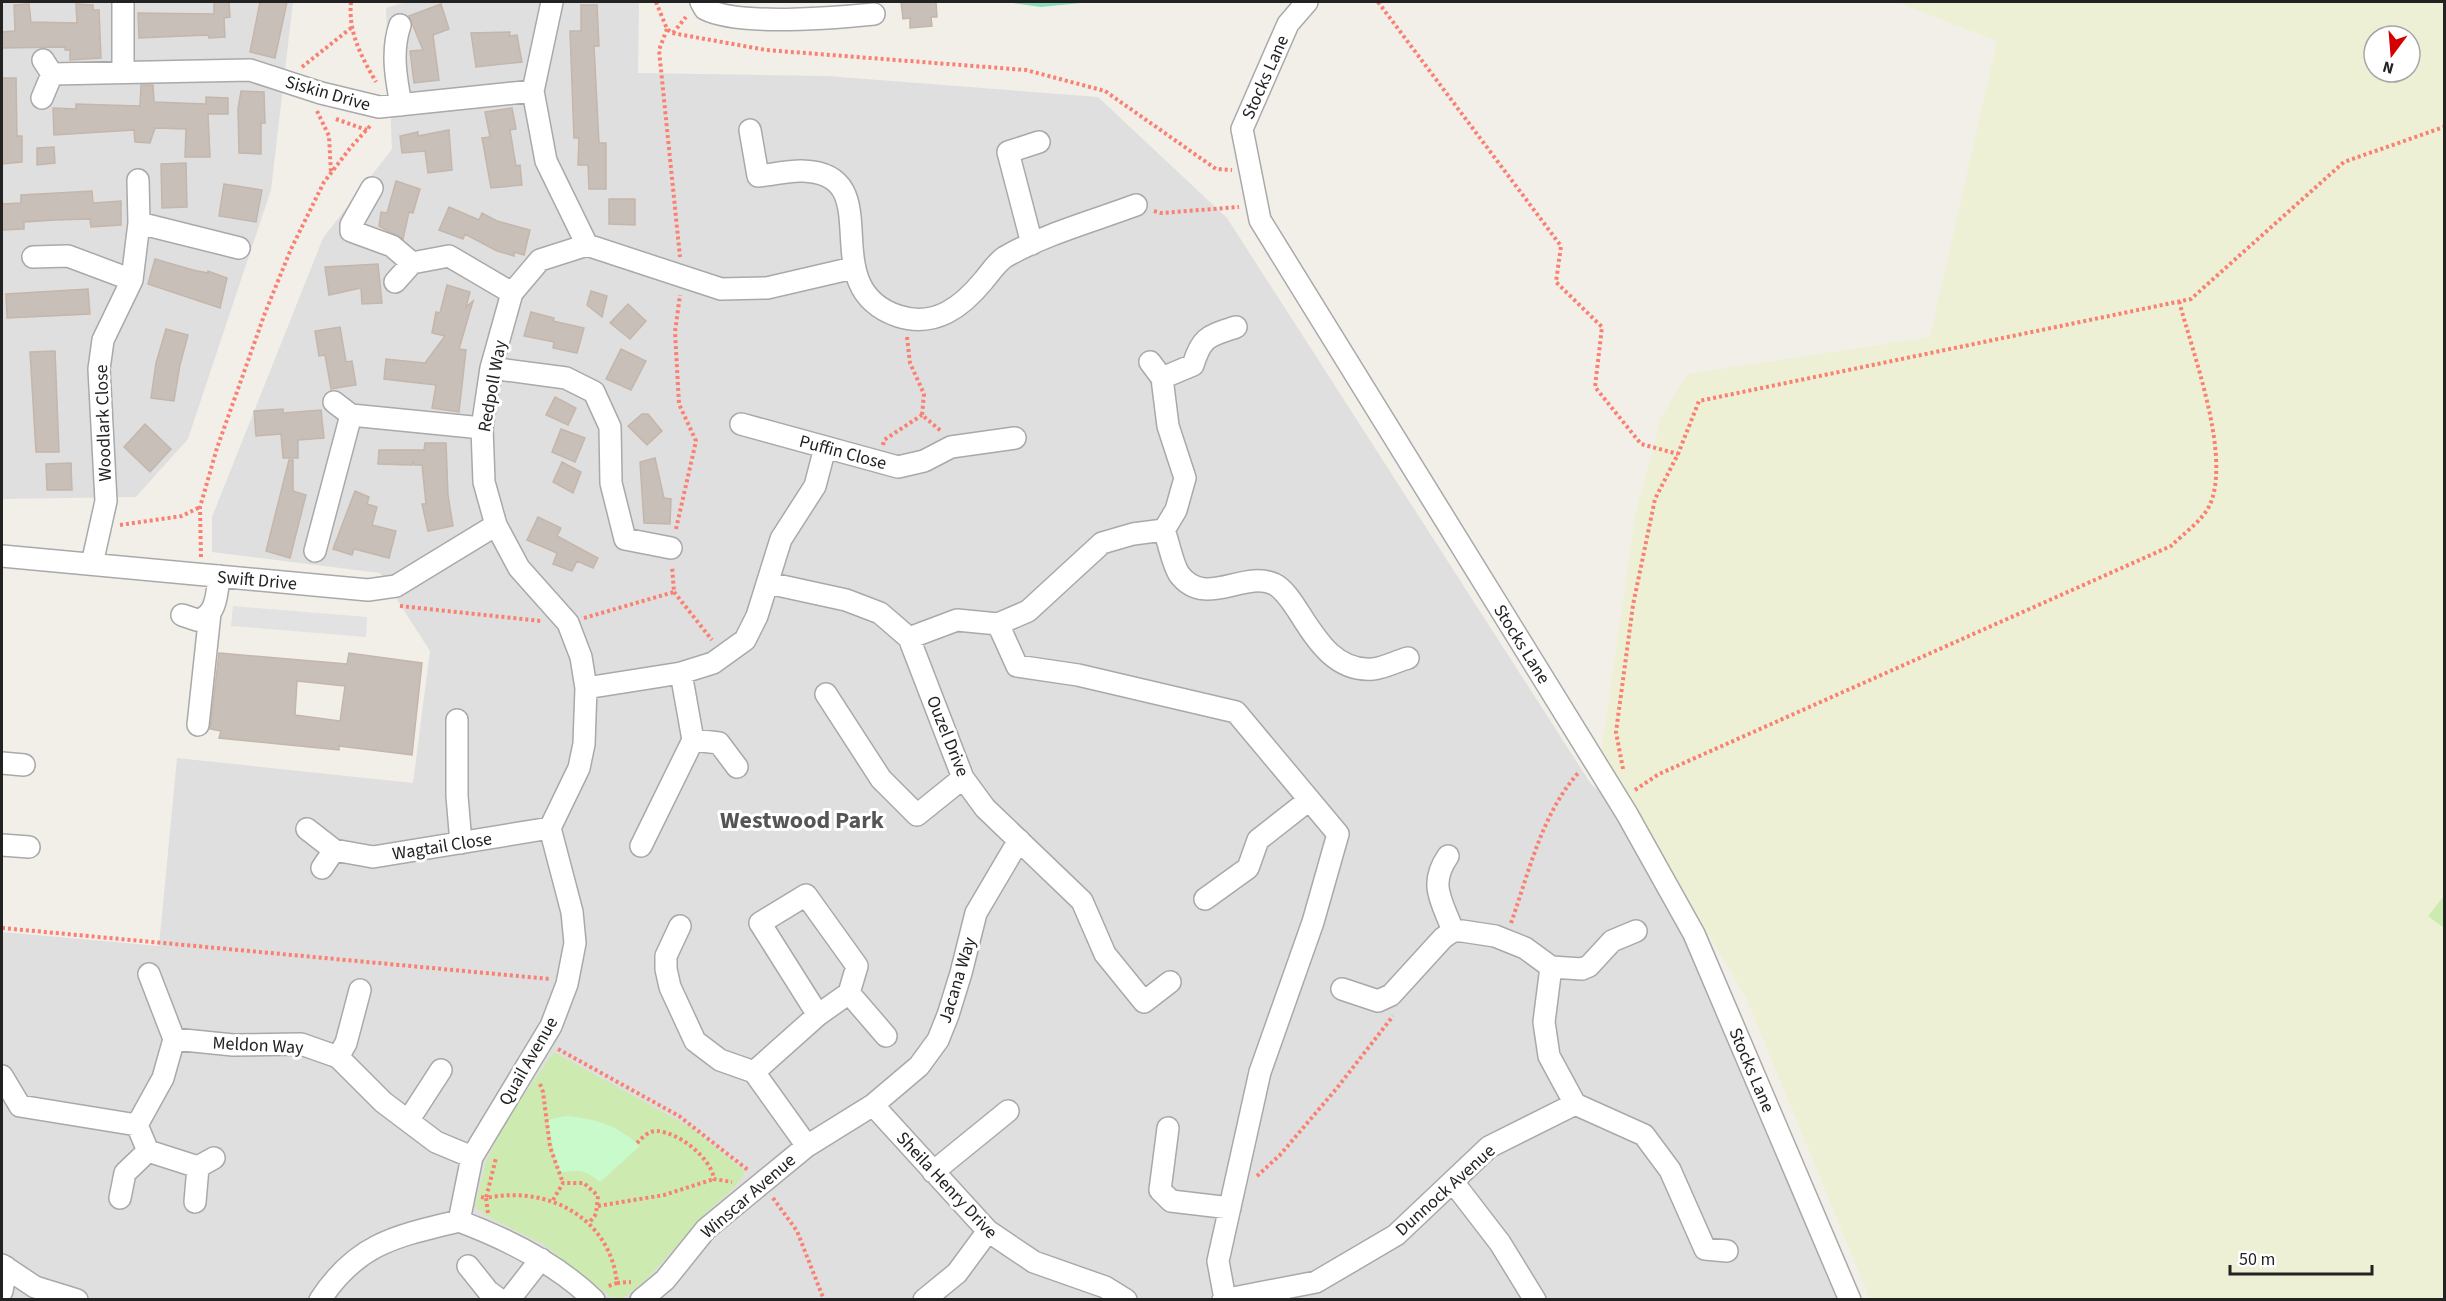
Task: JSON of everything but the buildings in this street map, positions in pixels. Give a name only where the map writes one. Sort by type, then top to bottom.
[{"type":"street","points":[[123,2],[123,71]]},
{"type":"street","points":[[552,2],[533,92],[546,161],[587,245],[721,289],[767,288],[853,268]]},
{"type":"street","points":[[701,2],[705,9],[727,18],[835,18],[874,14]]},
{"type":"street","name":"Stocks Lane","points":[[1307,2],[1288,24],[1242,129],[1260,220],[1627,814],[1694,933],[1850,1299]]},
{"type":"street","points":[[392,106],[396,36],[400,25]]},
{"type":"street","name":"Siskin Drive","points":[[42,98],[48,67],[123,71],[250,70],[321,93],[392,106],[533,92]]},
{"type":"street","points":[[750,130],[758,176],[803,171],[822,174],[841,187],[851,208],[853,268],[864,294],[881,310],[906,318],[931,318],[956,310],[1002,258],[1032,244],[1136,205]]},
{"type":"street","points":[[1032,244],[1008,152],[1039,142]]},
{"type":"street","name":"Woodlark Close","points":[[92,564],[106,501],[99,369],[103,340],[132,280],[139,223],[138,180]]},
{"type":"street","points":[[372,188],[351,225],[351,231],[392,246],[412,263]]},
{"type":"street","points":[[139,223],[239,248]]},
{"type":"street","name":"Redpoll Way","points":[[586,688],[581,657],[568,623],[519,568],[496,525],[484,482],[482,428],[491,368],[512,293],[540,260],[587,245]]},
{"type":"street","points":[[33,257],[68,256],[132,280]]},
{"type":"street","points":[[395,282],[412,263],[449,256],[512,293]]},
{"type":"street","points":[[1236,327],[1203,341],[1193,364],[1156,370],[1168,426],[1185,478],[1176,510],[1164,530],[1179,574],[1194,585],[1212,591],[1251,580],[1274,585],[1289,598],[1321,646],[1342,663],[1373,669],[1408,658]]},
{"type":"street","points":[[491,368],[566,378],[594,392],[610,427],[611,483],[625,539],[671,548]]},
{"type":"street","points":[[315,551],[337,466],[343,408],[482,428]]},
{"type":"street","name":"Puffin Close","points":[[741,424],[898,467],[924,461],[951,447],[1015,438]]},
{"type":"street","points":[[550,828],[579,768],[584,744],[586,688],[681,673],[713,663],[745,640],[758,616],[781,539],[815,486],[825,448]]},
{"type":"street","name":"Swift Drive","points":[[2,556],[368,590],[396,586],[496,525]]},
{"type":"street","points":[[909,638],[957,620],[998,624],[1028,611],[1102,543],[1133,534],[1164,530]]},
{"type":"street","points":[[198,725],[210,613],[213,608],[211,575]]},
{"type":"street","name":"Ouzel Drive","points":[[768,583],[846,600],[880,613],[909,638],[963,778],[985,808],[1082,901],[1105,954],[1144,1002],[1170,981]]},
{"type":"street","points":[[182,615],[197,620],[210,613]]},
{"type":"street","points":[[998,624],[1017,666],[1078,675],[1236,712],[1338,834],[1313,922],[1260,1072],[1218,1261],[1224,1299]]},
{"type":"street","points":[[641,846],[693,740],[681,673]]},
{"type":"street","points":[[826,694],[882,779],[917,815],[963,778]]},
{"type":"street","points":[[457,720],[457,796],[461,843]]},
{"type":"street","points":[[693,740],[719,742],[737,767]]},
{"type":"street","points":[[2,763],[24,765]]},
{"type":"street","points":[[1205,899],[1248,868],[1258,840],[1309,800]]},
{"type":"street","name":"Wagtail Close","points":[[307,829],[334,850],[373,857],[550,828]]},
{"type":"street","name":"Quail Avenue","points":[[459,1221],[472,1157],[551,1026],[568,980],[575,943],[572,912],[550,828]]},
{"type":"street","name":"Jacana Way","points":[[807,1146],[873,1105],[919,1066],[938,1040],[962,973],[976,913],[1019,840]]},
{"type":"street","points":[[2,845],[29,847]]},
{"type":"street","points":[[322,868],[334,850]]},
{"type":"street","points":[[1448,856],[1437,875],[1453,931]]},
{"type":"street","points":[[754,1072],[818,1015],[849,993],[857,966],[806,895],[760,923],[818,1015]]},
{"type":"street","points":[[680,926],[666,956],[666,969],[670,987],[695,1041],[720,1060],[754,1072],[807,1146]]},
{"type":"street","points":[[1342,989],[1378,1001],[1391,995],[1418,963],[1453,931],[1474,932],[1505,939],[1525,948],[1551,967],[1582,969],[1588,966],[1612,941],[1636,931]]},
{"type":"street","points":[[1551,967],[1544,1022],[1549,1056],[1575,1104],[1644,1135],[1670,1170],[1700,1256],[1727,1251]]},
{"type":"street","points":[[137,1125],[163,1078],[174,1039],[149,974]]},
{"type":"street","points":[[338,1057],[346,1043],[360,990]]},
{"type":"street","points":[[849,993],[886,1036]]},
{"type":"street","name":"Meldon Way","points":[[174,1039],[233,1045],[301,1044],[338,1057],[383,1102],[436,1142],[472,1157]]},
{"type":"street","points":[[408,1121],[441,1070]]},
{"type":"street","points":[[2,1076],[20,1106],[137,1125]]},
{"type":"street","name":"Dunnock Avenue","points":[[1224,1299],[1319,1291],[1396,1235],[1489,1147],[1575,1104]]},
{"type":"street","name":"Sheila Henry Drive","points":[[873,1105],[988,1232],[1034,1262],[1105,1287],[1126,1299]]},
{"type":"street","points":[[933,1172],[1008,1111]]},
{"type":"street","points":[[137,1125],[148,1151]]},
{"type":"street","points":[[1168,1128],[1160,1190],[1171,1201],[1230,1209]]},
{"type":"street","name":"Winscar Avenue","points":[[641,1299],[665,1280],[706,1229],[754,1179],[807,1146]]},
{"type":"street","points":[[148,1151],[206,1163],[195,1202]]},
{"type":"street","points":[[120,1198],[125,1173],[148,1151]]},
{"type":"street","points":[[1453,1182],[1500,1243],[1535,1299]]},
{"type":"street","points":[[320,1299],[332,1281],[354,1258],[398,1236],[459,1221],[492,1233],[542,1259],[592,1298]]},
{"type":"street","points":[[924,1299],[957,1273],[988,1232]]},
{"type":"street","points":[[509,1299],[542,1259]]},
{"type":"street","points":[[2,1292],[4,1266],[35,1287],[76,1299]]},
{"type":"street","points":[[468,1266],[488,1291],[500,1299]]},
{"type":"path","points":[[211,575],[200,507],[217,448],[265,313],[291,249],[324,182],[367,130],[392,106],[362,59],[351,28],[351,2]]},
{"type":"path","points":[[656,2],[667,29],[672,33],[766,50],[1026,70],[1105,91],[1216,169],[1250,172]]},
{"type":"path","points":[[1378,2],[1561,246],[1556,282],[1602,327],[1595,387],[1641,444],[1678,454]]},
{"type":"path","points":[[672,33],[686,17]]},
{"type":"path","points":[[667,29],[659,50],[682,277],[675,332],[679,404],[696,441],[671,548],[674,592],[724,655]]},
{"type":"path","points":[[318,112],[367,130]]},
{"type":"path","points":[[1625,776],[1616,732],[1633,606],[1655,500],[1678,454],[1699,401],[2191,299],[2344,162],[2445,127]]},
{"type":"path","points":[[1136,205],[1161,213],[1257,206]]},
{"type":"path","points":[[1627,814],[1629,798],[1638,786],[1659,774],[2171,546],[2210,505],[2218,478],[2213,428],[2179,301]]},
{"type":"path","points":[[906,318],[910,363],[924,394],[922,416]]},
{"type":"path","points":[[922,416],[938,426],[951,447]]},
{"type":"path","points":[[878,462],[884,440],[922,416]]},
{"type":"path","points":[[100,525],[124,525],[182,516],[200,507]]},
{"type":"path","points":[[568,623],[674,592]]},
{"type":"path","points":[[1505,939],[1548,820],[1570,782],[1584,766],[1589,753]]},
{"type":"path","points":[[2,928],[568,980]]},
{"type":"path","points":[[1236,1183],[1261,1175],[1280,1155],[1368,1051],[1395,1014]]},
{"type":"path","points":[[554,1047],[679,1116],[730,1153],[750,1171],[797,1231],[824,1299]]},
{"type":"path","points":[[539,1075],[550,1147],[563,1183]]},
{"type":"path","points":[[534,1093],[540,1084]]},
{"type":"path","points":[[637,1143],[644,1135],[656,1131],[671,1136],[689,1145],[704,1158],[712,1168],[714,1179]]},
{"type":"path","points":[[492,1233],[486,1198],[498,1155]]},
{"type":"path","points":[[598,1206],[663,1195],[714,1179],[733,1182]]},
{"type":"path","points":[[724,1186],[739,1179]]},
{"type":"path","points":[[553,1200],[563,1183]]},
{"type":"path","points":[[563,1183],[584,1183],[598,1196],[598,1206],[589,1223]]},
{"type":"path","points":[[486,1198],[526,1195],[553,1200],[577,1213],[589,1223],[607,1249],[615,1268],[617,1283]]},
{"type":"path","points":[[592,1298],[599,1289],[617,1283],[631,1283],[639,1276]]},
{"type":"shaded area","points":[[2,2],[293,2],[271,190],[188,439],[136,497],[2,499]]},
{"type":"shaded area","points":[[406,2],[639,2],[638,73],[827,76],[1098,97],[1227,218],[1591,784],[1627,814],[1727,996],[1848,1299],[2,1299],[2,932],[159,946],[177,758],[413,783],[430,651],[380,573],[212,552],[212,517],[323,238],[392,149],[386,8]]},
{"type":"shaded area","points":[[233,606],[367,617],[366,637],[231,626]]},
{"type":"green space","points":[[1005,2],[1090,2],[1041,7]]},
{"type":"green space","points":[[1896,2],[2444,2],[2444,1299],[1870,1299],[1747,1000],[1632,803],[1600,760],[1635,516],[1661,418],[1687,374],[1930,337],[1997,41]]},
{"type":"green space","points":[[2444,896],[2444,928],[2428,916]]},
{"type":"green space","points":[[554,1052],[690,1127],[745,1171],[732,1190],[701,1218],[655,1270],[623,1298],[611,1297],[543,1244],[490,1218],[475,1207],[486,1162],[506,1120]]},
{"type":"green space","points":[[566,1116],[606,1124],[640,1146],[600,1182],[582,1172],[561,1173],[555,1159],[548,1120]]},
{"type":"district","name":"Westwood Park","points":[[802,820]]}]
